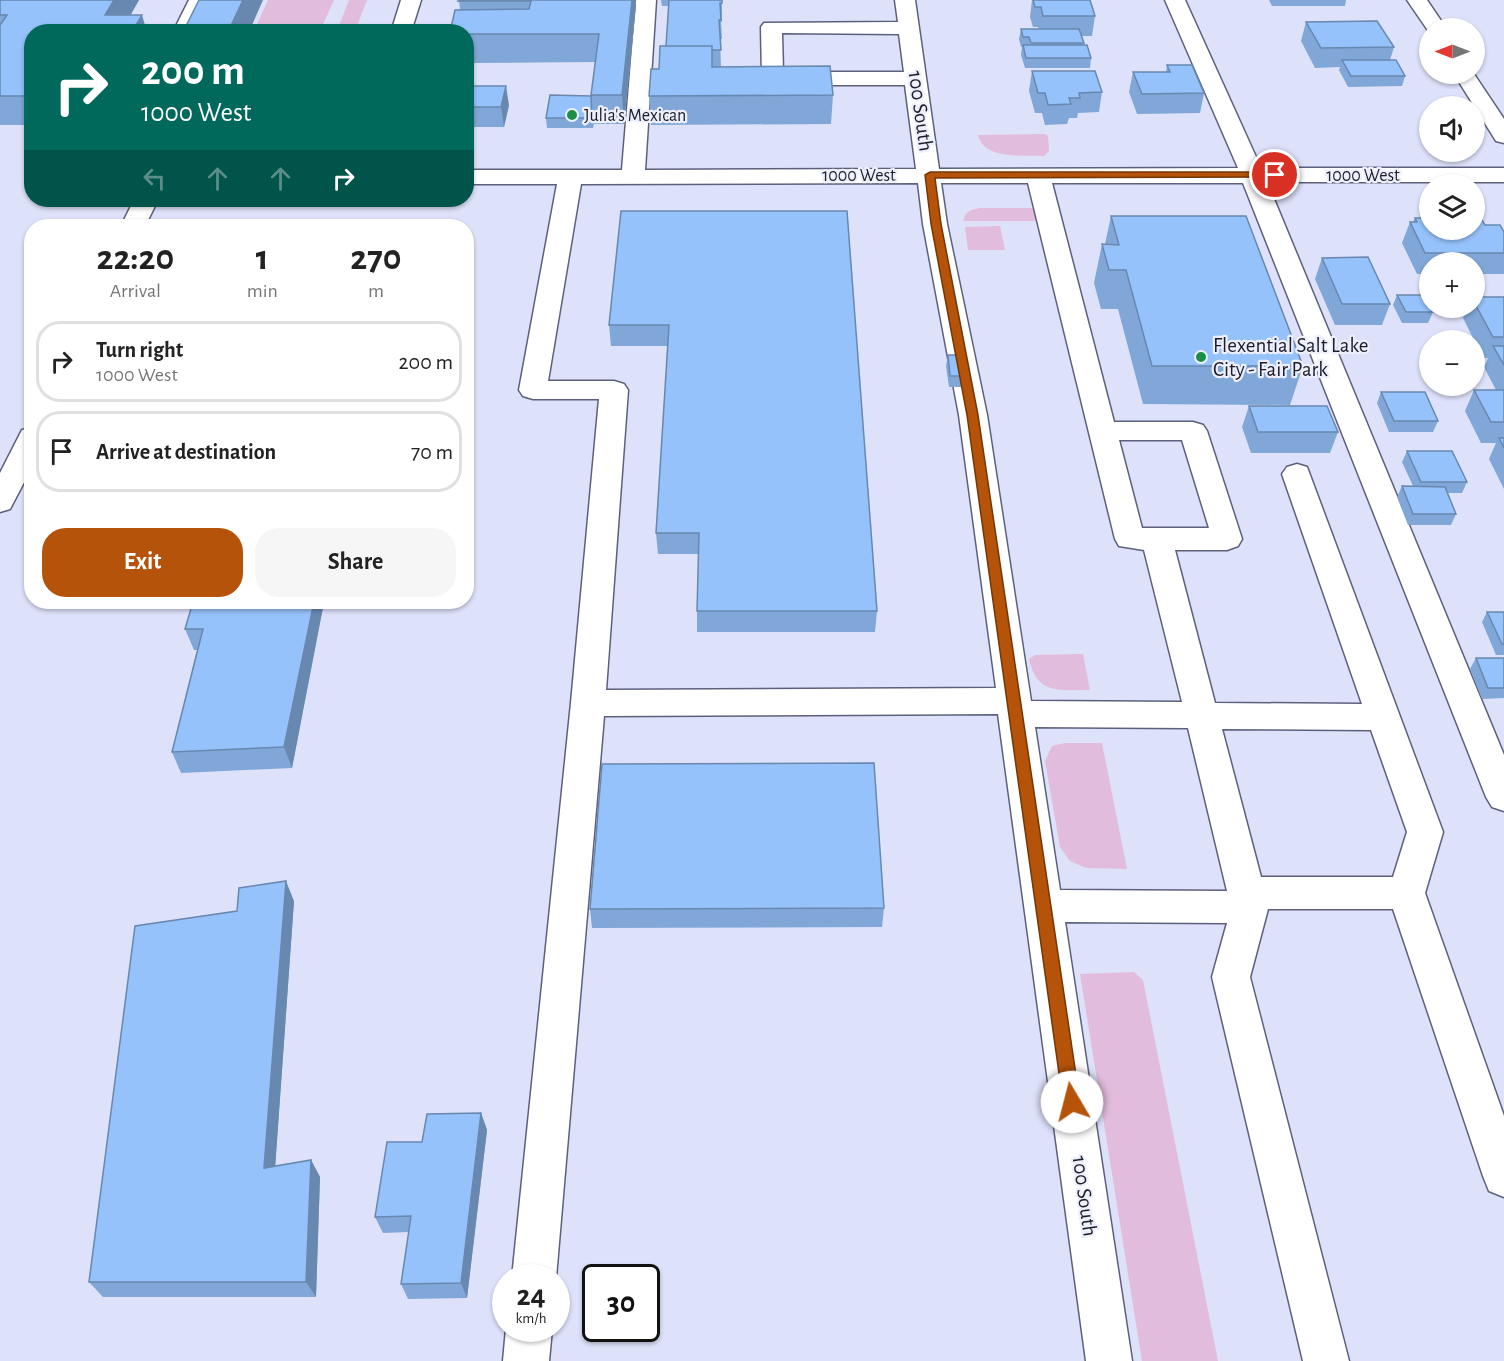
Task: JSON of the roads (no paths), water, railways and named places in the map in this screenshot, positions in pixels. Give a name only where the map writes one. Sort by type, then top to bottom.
[{"type":"street","points":[[187,24],[199,0]]},
{"type":"street","points":[[404,24],[411,0]]},
{"type":"street","points":[[633,177],[646,0]]},
{"type":"street","name":"100 South","points":[[905,0],[936,224],[973,415],[1109,1361]]},
{"type":"street","points":[[1175,0],[1252,175],[1504,797]]},
{"type":"street","points":[[1418,0],[1430,18]]},
{"type":"street","points":[[909,28],[771,27],[773,79],[916,78]]},
{"type":"street","points":[[1470,84],[1504,136]]},
{"type":"street","points":[[1038,175],[1102,431],[1130,539],[1227,539],[1193,431],[1102,431]]},
{"type":"street","name":"1000 West","points":[[474,177],[1504,175]]},
{"type":"street","points":[[535,1264],[588,703],[614,390],[533,390],[570,177]]},
{"type":"street","points":[[0,502],[24,453]]},
{"type":"street","points":[[1297,474],[1425,832],[1406,893],[1504,1176]]},
{"type":"street","points":[[1157,539],[1249,900],[1231,977],[1326,1361]]},
{"type":"street","points":[[588,703],[1014,707],[1201,714],[1383,717]]},
{"type":"street","points":[[1043,906],[1406,893]]},
{"type":"street","points":[[526,1361],[528,1342]]},
{"type":"place","name":"Julia's Mexican","points":[[572,115]]},
{"type":"place","name":"Flexential Salt Lake City - Fair Park","points":[[1201,357]]}]
